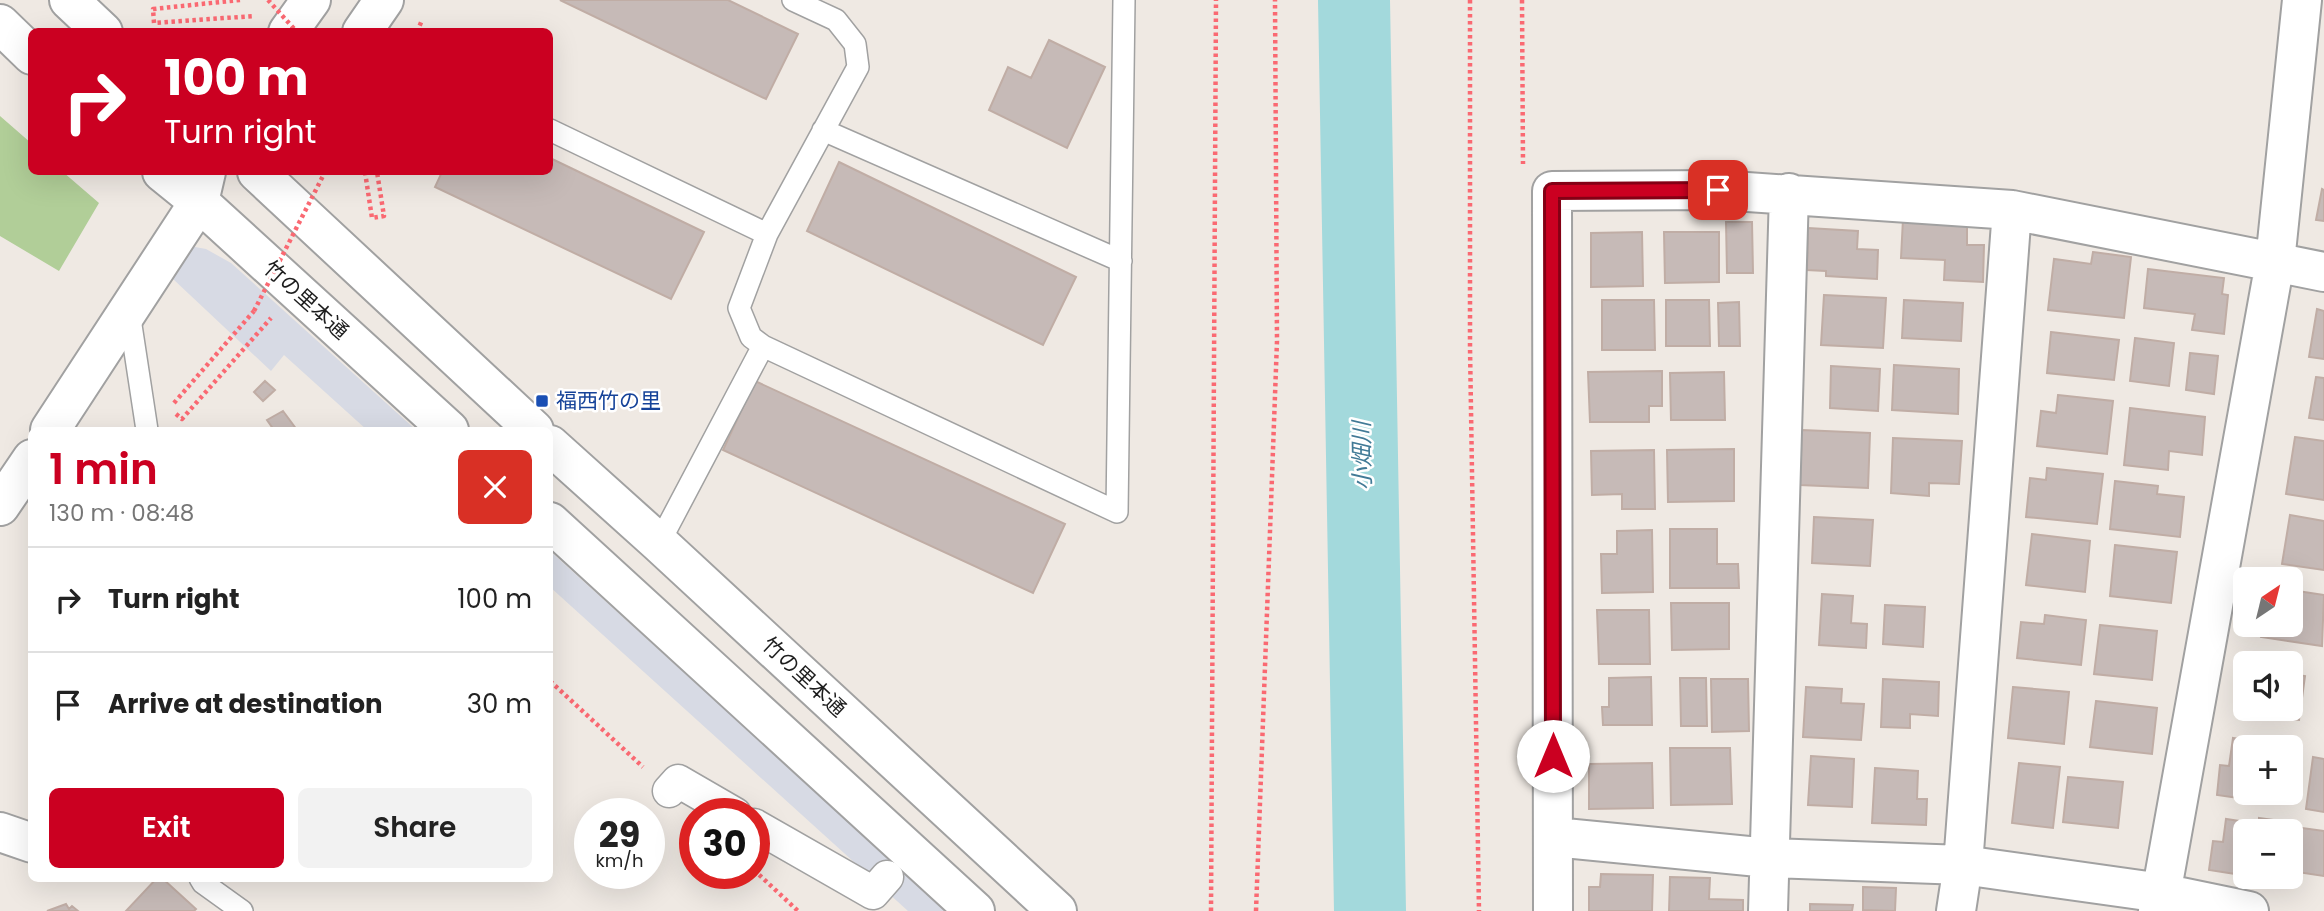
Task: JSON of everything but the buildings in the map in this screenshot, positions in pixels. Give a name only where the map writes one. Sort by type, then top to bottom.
[{"type":"street","points":[[69,0],[99,28]]},
{"type":"street","points":[[276,25],[311,0]]},
{"type":"street","points":[[365,28],[384,0]]},
{"type":"street","points":[[2160,902],[2311,50],[2302,0]]},
{"type":"street","points":[[0,24],[28,51]]},
{"type":"street","name":"竹の里本通","points":[[170,175],[203,187],[446,427]]},
{"type":"street","points":[[52,427],[129,312],[203,187],[253,175]]},
{"type":"street","points":[[263,175],[531,427]]},
{"type":"street","points":[[1553,911],[1552,191],[1718,190],[2012,210],[2324,272]]},
{"type":"street","points":[[1768,911],[1789,193]]},
{"type":"street","points":[[1956,911],[1963,865],[2012,210]]},
{"type":"street","name":"竹の里本通","points":[[553,448],[1057,911]]},
{"type":"street","points":[[0,506],[28,465]]},
{"type":"street","points":[[553,525],[975,911]]},
{"type":"street","points":[[669,791],[678,782],[706,798]]},
{"type":"street","points":[[0,832],[28,842]]},
{"type":"street","points":[[770,834],[883,894]]},
{"type":"street","points":[[1554,837],[1769,858],[1963,865],[2160,902],[2249,911]]},
{"type":"lane","points":[[793,0],[836,20],[855,44],[858,67],[767,234],[738,308],[751,337],[763,346],[1117,512],[1124,0]]},
{"type":"lane","points":[[823,130],[1121,261]]},
{"type":"lane","points":[[553,131],[767,234]]},
{"type":"lane","points":[[129,312],[147,427]]},
{"type":"lane","points":[[659,543],[763,346]]},
{"type":"lane","points":[[202,882],[242,911]]},
{"type":"path","points":[[240,0],[153,9],[155,23],[250,15],[276,25]]},
{"type":"path","points":[[268,0],[293,28]]},
{"type":"path","points":[[1211,911],[1216,0]]},
{"type":"path","points":[[1256,911],[1276,341],[1275,0]]},
{"type":"path","points":[[1470,0],[1470,347],[1479,911]]},
{"type":"path","points":[[1522,0],[1523,190],[1552,191]]},
{"type":"path","points":[[419,28],[422,20]]},
{"type":"path","points":[[271,318],[182,419],[169,408],[254,312],[323,175]]},
{"type":"path","points":[[365,175],[372,218],[384,216],[377,175]]},
{"type":"path","points":[[553,684],[669,791]]},
{"type":"path","points":[[770,885],[798,911]]},
{"type":"green space","points":[[0,116],[28,140],[28,175],[66,175],[99,203],[59,271],[0,236]]},
{"type":"shaded area","points":[[195,247],[206,249],[231,263],[413,427],[364,427],[284,355],[271,371],[173,279],[145,303],[181,250]]},
{"type":"shaded area","points":[[553,554],[947,911],[908,911],[553,590]]},
{"type":"waterway","name":"小畑川","points":[[1354,0],[1370,911]]},
{"type":"place","name":"福西竹の里","points":[[542,401]]},
{"type":"route","points":[[1553,756],[1552,191],[1718,190]]}]
